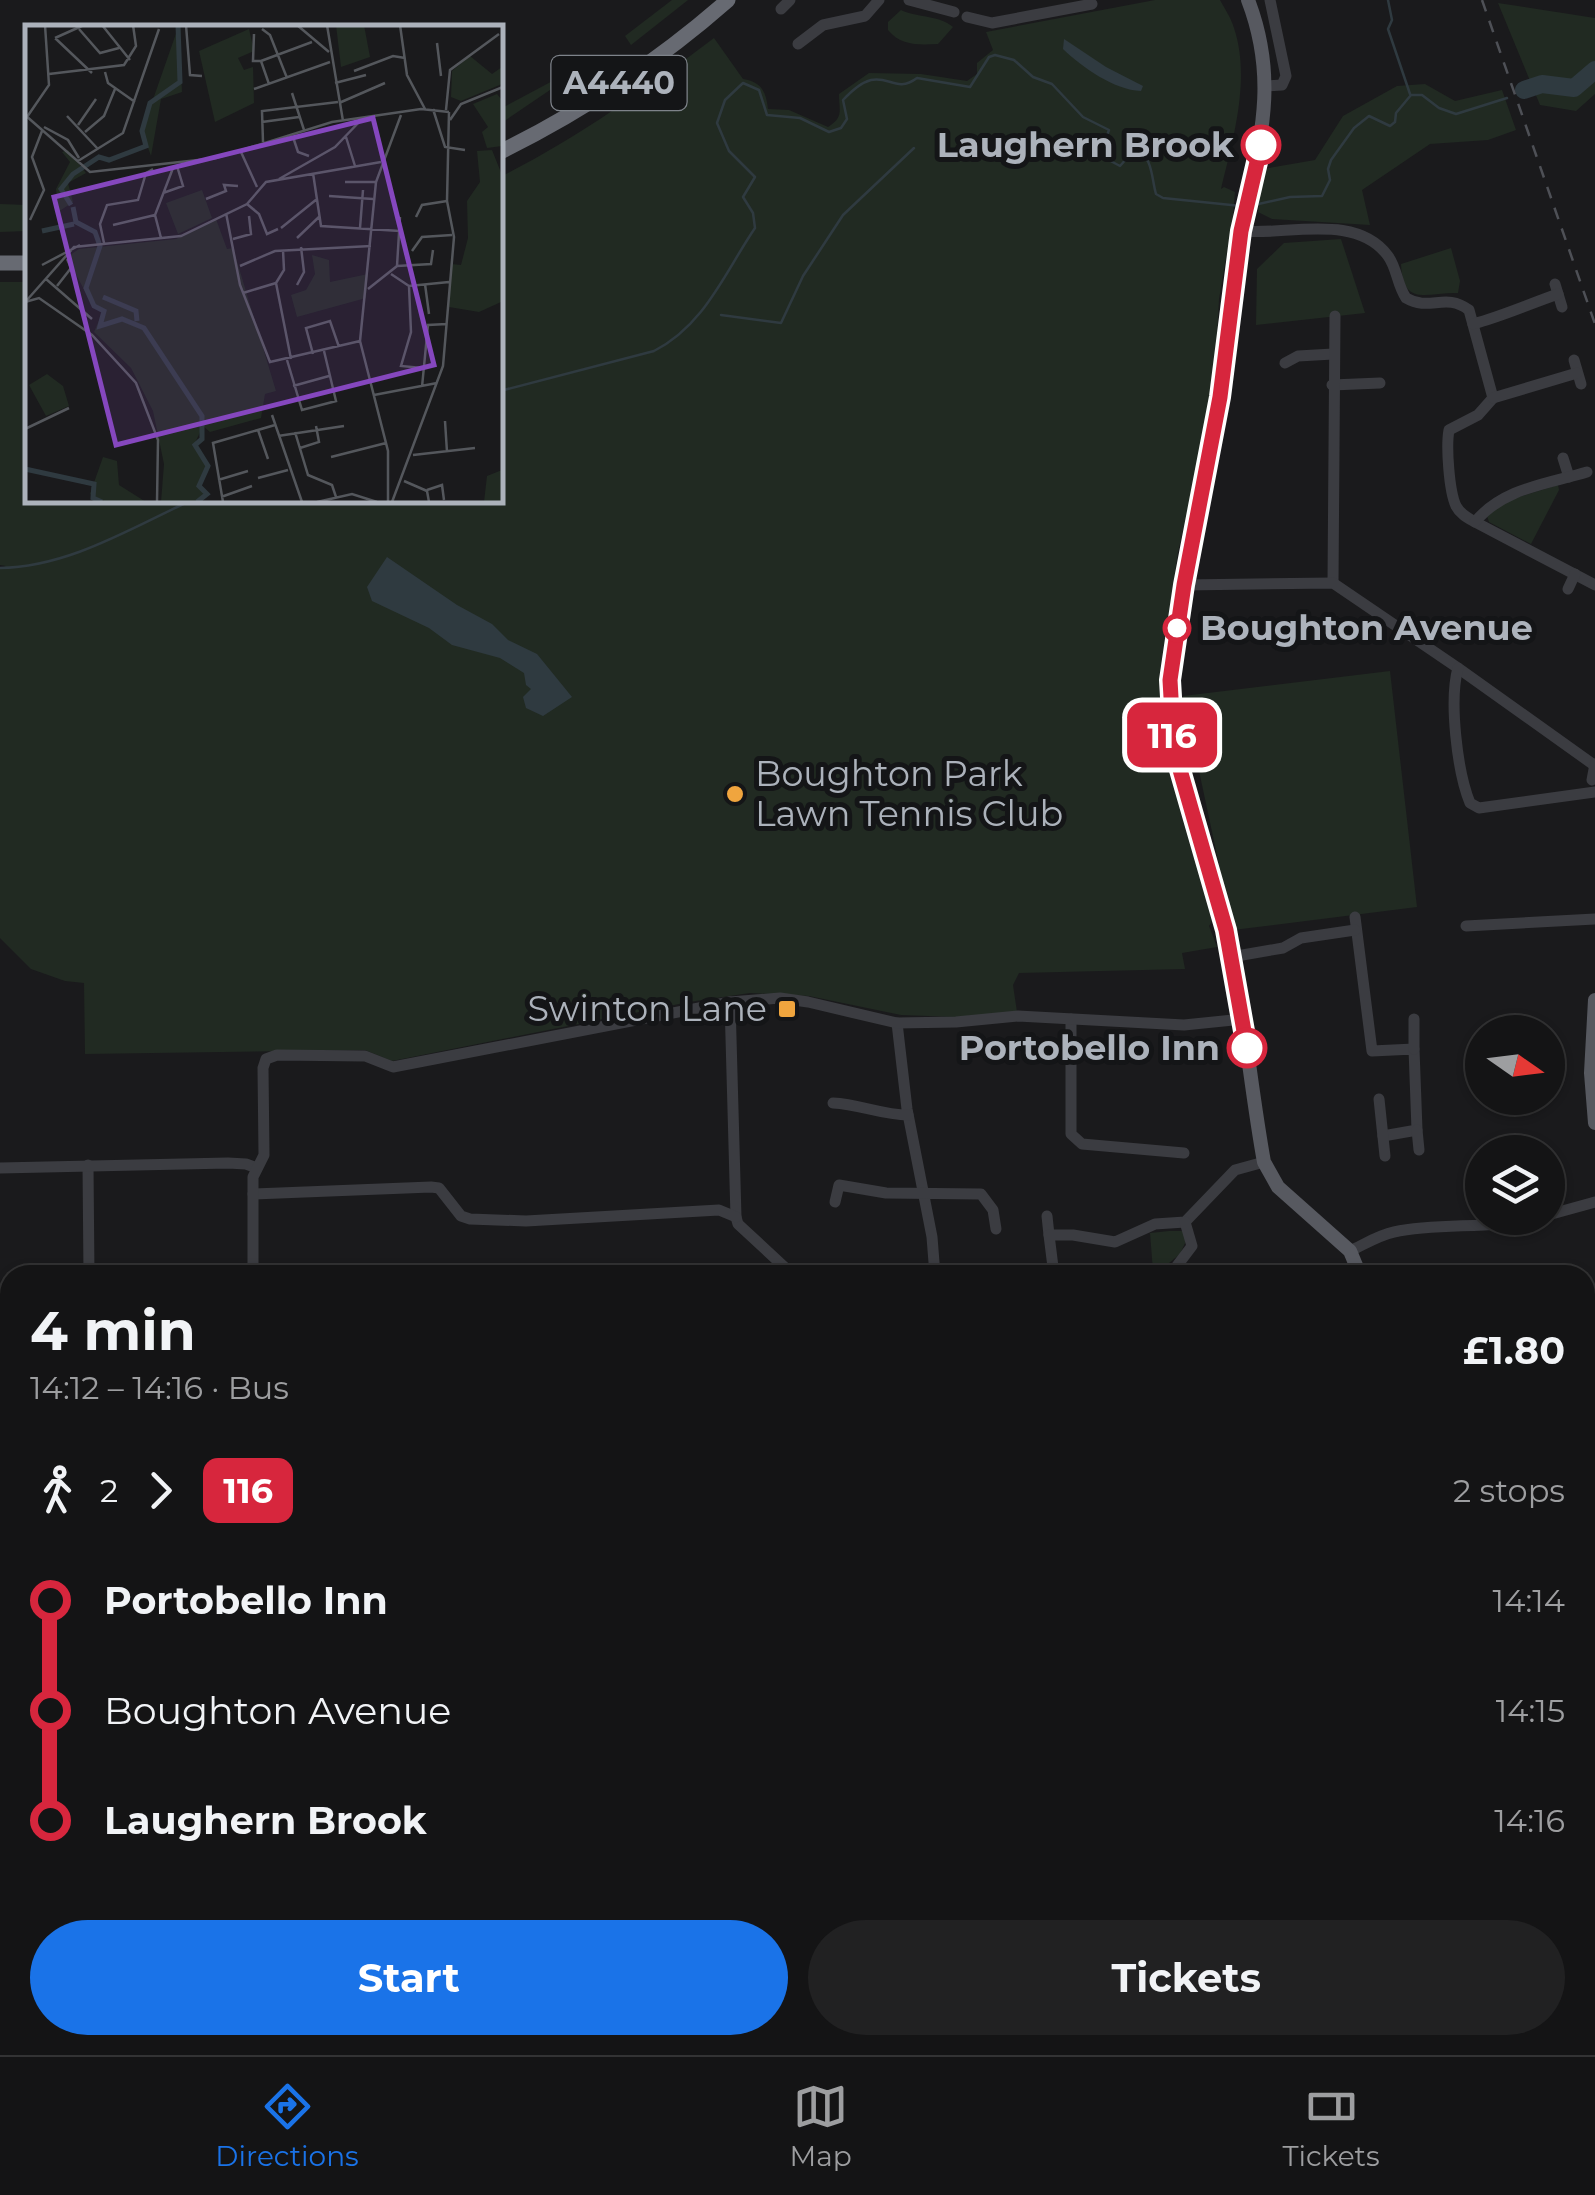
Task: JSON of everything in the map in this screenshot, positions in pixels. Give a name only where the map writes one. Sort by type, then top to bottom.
[{"type":"highway","name":"A4440","points":[[502,151],[609,90],[728,0]]},
{"type":"main road","points":[[1248,0],[1261,47],[1266,86],[1261,144],[1242,224],[1220,397],[1170,680],[1174,749],[1232,957],[1264,1162],[1278,1187],[1350,1250],[1356,1265]]},
{"type":"main road","points":[[1595,1000],[1591,1073],[1595,1123]]},
{"type":"street","points":[[798,44],[823,25],[866,16],[880,0]]},
{"type":"street","points":[[909,0],[992,23],[1041,7],[1092,4]]},
{"type":"street","points":[[1266,86],[1282,85],[1286,76],[1270,0]]},
{"type":"street","points":[[1242,224],[1258,233],[1300,227],[1363,236],[1376,242],[1392,260],[1406,298],[1422,305],[1452,301],[1468,310],[1492,398]]},
{"type":"street","points":[[1474,324],[1558,295]]},
{"type":"street","points":[[1333,584],[1334,316]]},
{"type":"street","points":[[1285,363],[1298,356],[1333,354]]},
{"type":"street","points":[[1577,372],[1492,398],[1478,415],[1454,424],[1447,442],[1454,503],[1463,514],[1595,585]]},
{"type":"street","points":[[1332,385],[1380,383]]},
{"type":"street","points":[[1563,458],[1569,477]]},
{"type":"street","points":[[1475,522],[1488,507],[1508,494],[1587,472]]},
{"type":"street","points":[[1568,590],[1576,574]]},
{"type":"street","points":[[1184,585],[1333,584],[1458,668],[1594,764],[1593,786],[1480,808],[1470,803],[1463,786],[1453,685],[1458,668]]},
{"type":"street","points":[[1466,926],[1595,919]]},
{"type":"street","points":[[1232,957],[1283,948],[1301,938],[1355,924],[1372,1051],[1414,1049]]},
{"type":"street","points":[[253,1265],[253,1177],[264,1154],[263,1068],[266,1059],[277,1055],[365,1056],[393,1067],[730,1002],[780,998],[897,1023],[1018,1016],[1184,1024],[1242,1019]]},
{"type":"street","points":[[730,1002],[736,1217],[738,1224],[782,1265]]},
{"type":"street","points":[[1071,1019],[1071,1134],[1075,1139],[1082,1144],[1184,1153]]},
{"type":"street","points":[[1414,1019],[1419,1150]]},
{"type":"street","points":[[897,1023],[908,1116],[934,1265]]},
{"type":"street","points":[[1379,1099],[1385,1156]]},
{"type":"street","points":[[833,1104],[853,1104],[908,1116]]},
{"type":"street","points":[[1383,1136],[1417,1130]]},
{"type":"street","points":[[1049,1236],[1073,1235],[1114,1242],[1154,1224],[1185,1222],[1235,1170],[1264,1162]]},
{"type":"street","points":[[0,1168],[228,1163],[257,1168]]},
{"type":"street","points":[[88,1166],[90,1265]]},
{"type":"street","points":[[836,1202],[839,1185],[886,1193],[981,1194],[994,1210],[996,1229]]},
{"type":"street","points":[[253,1194],[431,1186],[439,1188],[461,1216],[489,1220],[719,1210],[736,1217]]},
{"type":"street","points":[[1565,1210],[1595,1202]]},
{"type":"street","points":[[1046,1216],[1053,1265]]},
{"type":"street","points":[[1178,1265],[1192,1246],[1185,1222]]},
{"type":"street","points":[[1350,1250],[1390,1233],[1465,1224]]},
{"type":"shaded area","points":[[672,0],[688,0],[631,45],[625,36]]},
{"type":"shaded area","points":[[1155,0],[1220,0],[1234,28],[1241,88],[1221,189],[1235,192],[1233,215],[1237,216],[1232,222],[1219,299],[1214,395],[1178,552],[1159,678],[1167,765],[1217,947],[1182,953],[1185,969],[1019,973],[1013,985],[1017,1012],[956,1017],[901,1015],[809,996],[750,993],[392,1061],[365,1050],[85,1054],[84,983],[31,969],[0,938],[0,569],[6,566],[0,565],[0,282],[25,282],[25,502],[502,502],[502,176],[610,112],[714,38],[743,79],[762,89],[768,109],[789,110],[828,127],[839,117],[839,94],[869,73],[921,74],[967,81],[977,74],[977,63],[993,50],[986,32]]},
{"type":"shaded area","points":[[1498,3],[1595,18],[1595,94],[1576,111],[1540,105]]},
{"type":"shaded area","points":[[901,10],[942,20],[953,27],[938,44],[905,42],[888,30],[888,22]]},
{"type":"shaded area","points":[[1064,39],[1143,86],[1141,91],[1120,87],[1089,70],[1063,49]]},
{"type":"shaded area","points":[[603,54],[502,123],[502,108]]},
{"type":"shaded area","points":[[1425,84],[1455,101],[1502,90],[1516,130],[1488,140],[1430,144],[1362,190],[1370,225],[1272,219],[1258,212],[1263,169],[1315,160],[1343,116],[1397,86]]},
{"type":"shaded area","points":[[0,204],[25,205],[25,231],[0,232]]},
{"type":"shaded area","points":[[1341,239],[1365,313],[1256,325],[1257,269],[1284,243]]},
{"type":"shaded area","points":[[1451,248],[1460,281],[1458,293],[1419,295],[1406,287],[1401,264]]},
{"type":"shaded area","points":[[1558,485],[1531,544],[1489,522],[1487,516],[1506,501]]},
{"type":"shaded area","points":[[387,557],[492,624],[508,640],[537,654],[572,697],[543,716],[526,708],[523,697],[531,689],[524,673],[500,658],[452,645],[429,628],[372,601],[367,587]]},
{"type":"shaded area","points":[[1390,671],[1417,907],[1233,930],[1183,696]]},
{"type":"shaded area","points":[[1183,1231],[1186,1241],[1180,1254],[1167,1265],[1153,1265],[1150,1233]]},
{"type":"waterway","points":[[1388,0],[1392,20],[1388,29],[1410,94]]},
{"type":"waterway","name":"Laughern Brook","points":[[502,390],[654,351],[672,340],[700,312],[755,228],[753,213],[743,197],[755,177],[729,151],[717,123],[725,100],[743,83],[759,90],[767,115],[800,118],[829,132],[841,128],[847,119],[843,100],[868,81],[899,84],[917,78],[970,87],[989,57],[995,55],[1014,60],[1033,77],[1052,84],[1083,117],[1109,130],[1101,152],[1105,158],[1120,166],[1135,149],[1141,152],[1150,168],[1156,194],[1241,206]]},
{"type":"waterway","name":"Laughern Brook","points":[[1524,90],[1542,84],[1574,88],[1595,70]]},
{"type":"waterway","name":"Laughern Brook","points":[[1254,205],[1290,197],[1322,196],[1330,180],[1331,160],[1354,128],[1369,116],[1390,126],[1411,95],[1422,95],[1439,108],[1456,114],[1507,98]]},
{"type":"waterway","points":[[721,315],[781,323],[803,276],[843,215],[914,148]]},
{"type":"waterway","name":"Laughern Brook","points":[[0,568],[26,566],[75,553],[188,502]]},
{"type":"railway","points":[[1482,0],[1595,324]]},
{"type":"bus line","name":"116","points":[[1247,1048],[1226,930],[1174,749],[1170,680],[1220,397],[1241,231],[1261,145]]},
{"type":"place","name":"Laughern Brook","points":[[1261,145]]},
{"type":"place","name":"Boughton Avenue","points":[[1177,628]]},
{"type":"place","name":"Boughton Park Lawn Tennis Club","points":[[735,794]]},
{"type":"place","name":"Swinton Lane","points":[[787,1009]]},
{"type":"place","name":"Portobello Inn","points":[[1247,1048]]}]
